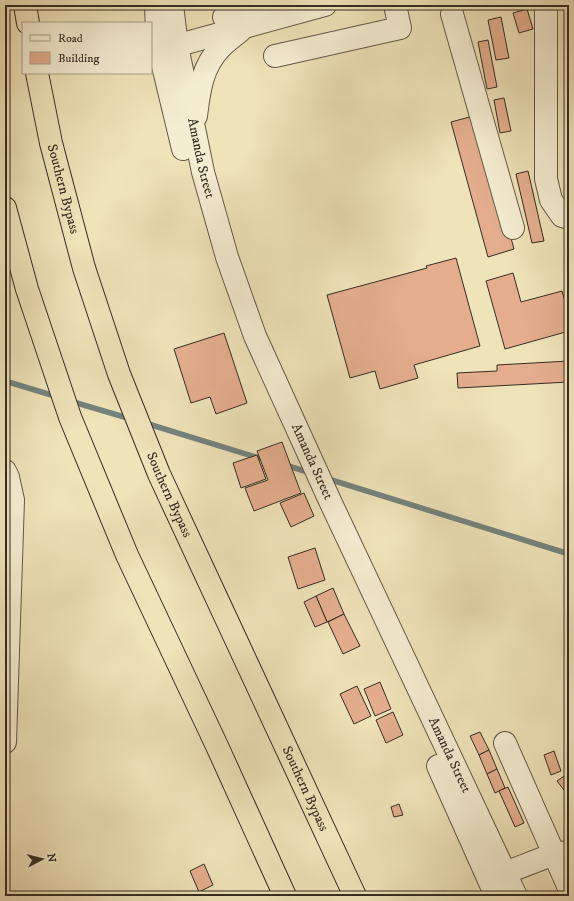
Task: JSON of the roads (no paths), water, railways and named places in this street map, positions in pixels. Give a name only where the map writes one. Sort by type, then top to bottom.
[{"type":"highway","points":[[25,5],[28,22]]},
{"type":"highway","name":"Southern Bypass","points":[[37,74],[51,143],[84,268],[119,374],[159,474],[355,896]]},
{"type":"highway","points":[[5,208],[27,289],[70,417],[127,555],[214,739],[285,896]]},
{"type":"street","name":"Amanda Street","points":[[156,5],[194,133],[203,172],[219,228],[255,336],[330,501],[497,882]]},
{"type":"street","name":"Amanda Street","points":[[172,5],[167,40],[185,156],[219,277],[241,338],[254,369],[270,398],[497,882],[516,896]]},
{"type":"street","points":[[167,40],[266,5]]},
{"type":"street","points":[[238,15],[325,5]]},
{"type":"street","points":[[275,56],[400,28],[395,5]]},
{"type":"street","points":[[544,5],[546,9],[546,179],[551,200],[562,216],[569,218]]},
{"type":"street","points":[[452,14],[513,228]]},
{"type":"street","points":[[194,133],[199,91],[204,73],[212,58],[221,47],[238,15]]},
{"type":"street","points":[[5,471],[8,477],[13,500],[5,742]]},
{"type":"street","points":[[505,743],[562,853],[569,888]]},
{"type":"street","points":[[497,882],[562,853]]},
{"type":"waterway","points":[[5,381],[58,397]]},
{"type":"waterway","points":[[70,401],[131,419]]},
{"type":"waterway","points":[[145,423],[259,458]]},
{"type":"waterway","points":[[285,465],[311,473]]},
{"type":"waterway","points":[[325,478],[569,554]]}]
